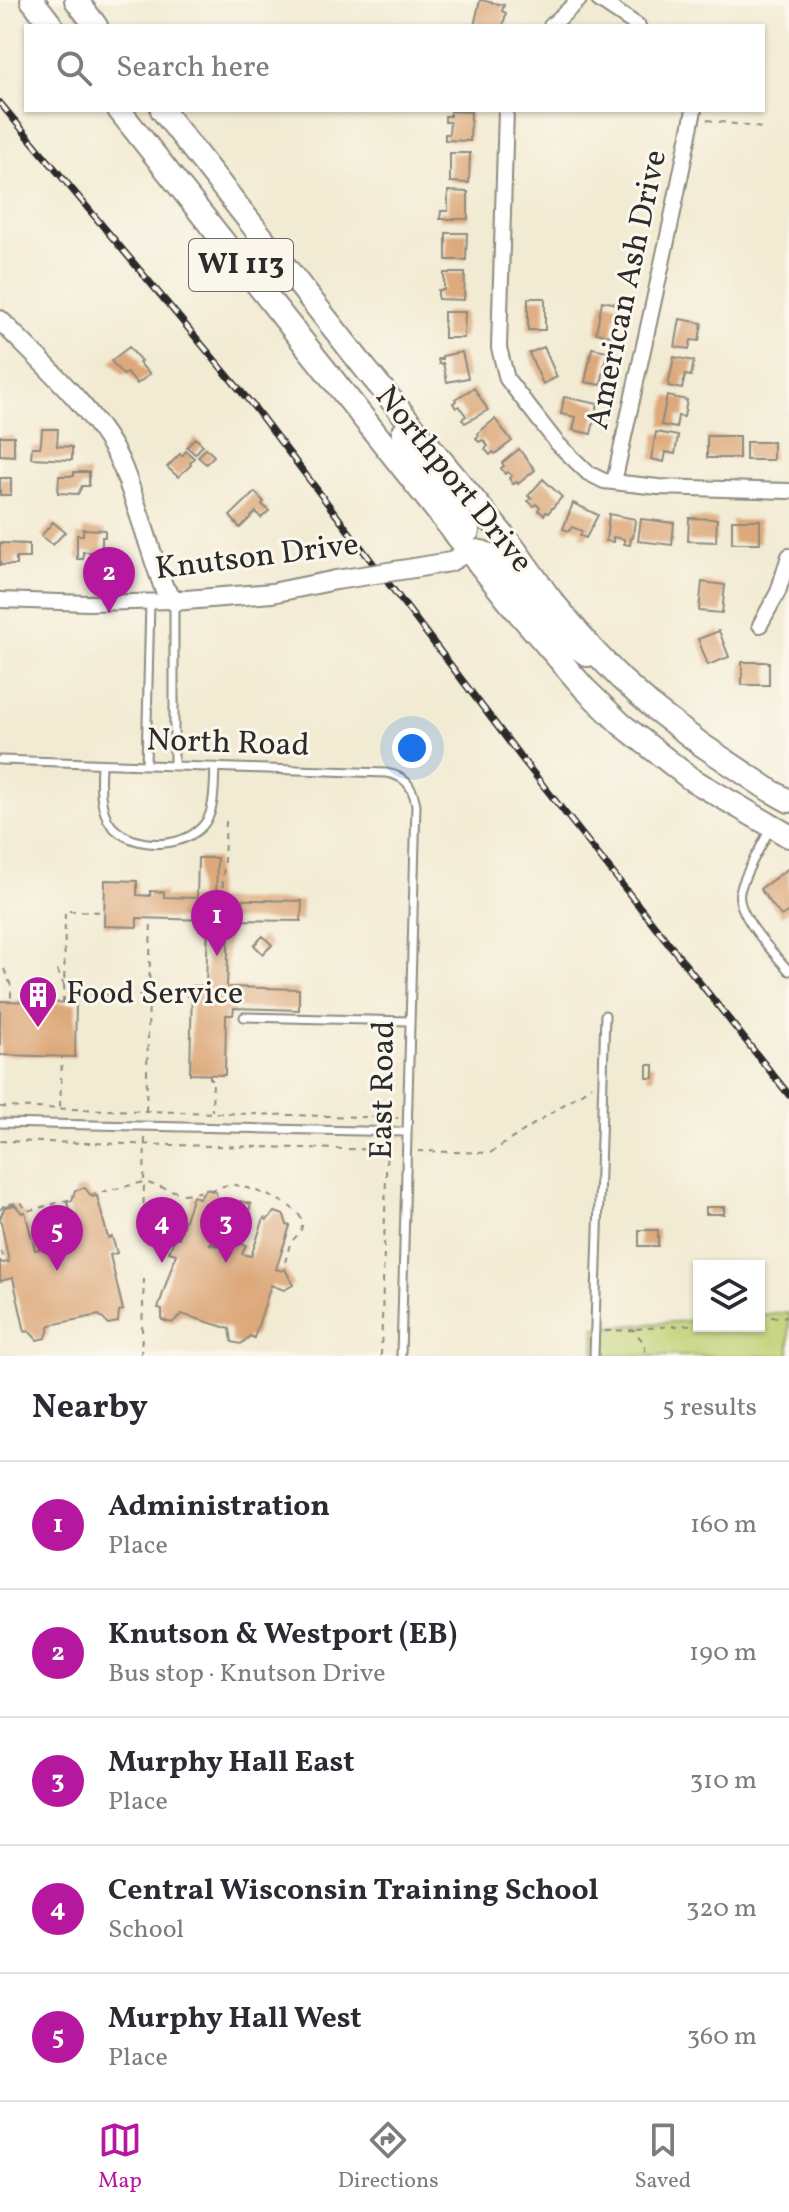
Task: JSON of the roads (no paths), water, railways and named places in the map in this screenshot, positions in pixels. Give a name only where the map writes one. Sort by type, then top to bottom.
[{"type":"main road","points":[[32,0],[50,24]]},
{"type":"main road","points":[[76,0],[94,24]]},
{"type":"main road","name":"Northport Drive","points":[[121,112],[469,551],[585,689],[621,724],[691,779],[780,831]]},
{"type":"main road","name":"Northport Drive","points":[[164,112],[364,367],[513,547],[548,596],[620,678],[702,745],[789,801]]},
{"type":"main road","points":[[364,367],[409,443],[454,507],[471,540],[469,551],[483,551],[495,559],[538,615],[559,635],[620,678]]},
{"type":"street","points":[[553,24],[579,0]]},
{"type":"street","points":[[599,0],[635,24]]},
{"type":"street","points":[[506,112],[499,348],[507,379],[557,443],[588,473],[604,481],[658,487],[789,491]]},
{"type":"street","name":"American Ash Drive","points":[[614,482],[694,112]]},
{"type":"street","points":[[0,320],[59,380],[111,446],[132,494],[164,588],[174,601]]},
{"type":"street","name":"Knutson Drive","points":[[0,600],[150,602],[272,593],[450,562],[469,551]]},
{"type":"street","points":[[760,625],[778,592],[789,556]]},
{"type":"lane","points":[[174,601],[174,766]]},
{"type":"lane","points":[[146,765],[150,602]]},
{"type":"lane","name":"North Road","points":[[0,760],[396,775],[411,787],[416,804],[415,825]]},
{"type":"lane","points":[[101,765],[101,796],[111,824],[136,840],[165,844],[194,833],[208,818],[215,767]]},
{"type":"lane","name":"East Road","points":[[401,1356],[415,825]]},
{"type":"lane","points":[[780,831],[740,889],[739,901],[749,921],[789,971]]},
{"type":"lane","points":[[594,1356],[605,1015]]},
{"type":"lane","points":[[244,1017],[409,1021]]},
{"type":"lane","points":[[0,1123],[407,1132]]},
{"type":"railway","points":[[0,103],[254,407],[523,760],[789,1095]]},
{"type":"place","name":"Knutson & Westport (EB)","points":[[109,613]]},
{"type":"place","name":"Administration","points":[[217,956]]},
{"type":"place","name":"Food Service","points":[[38,1029]]},
{"type":"place","name":"Central Wisconsin Training School","points":[[162,1263]]},
{"type":"place","name":"Murphy Hall East","points":[[226,1263]]},
{"type":"place","name":"Murphy Hall West","points":[[57,1271]]}]
